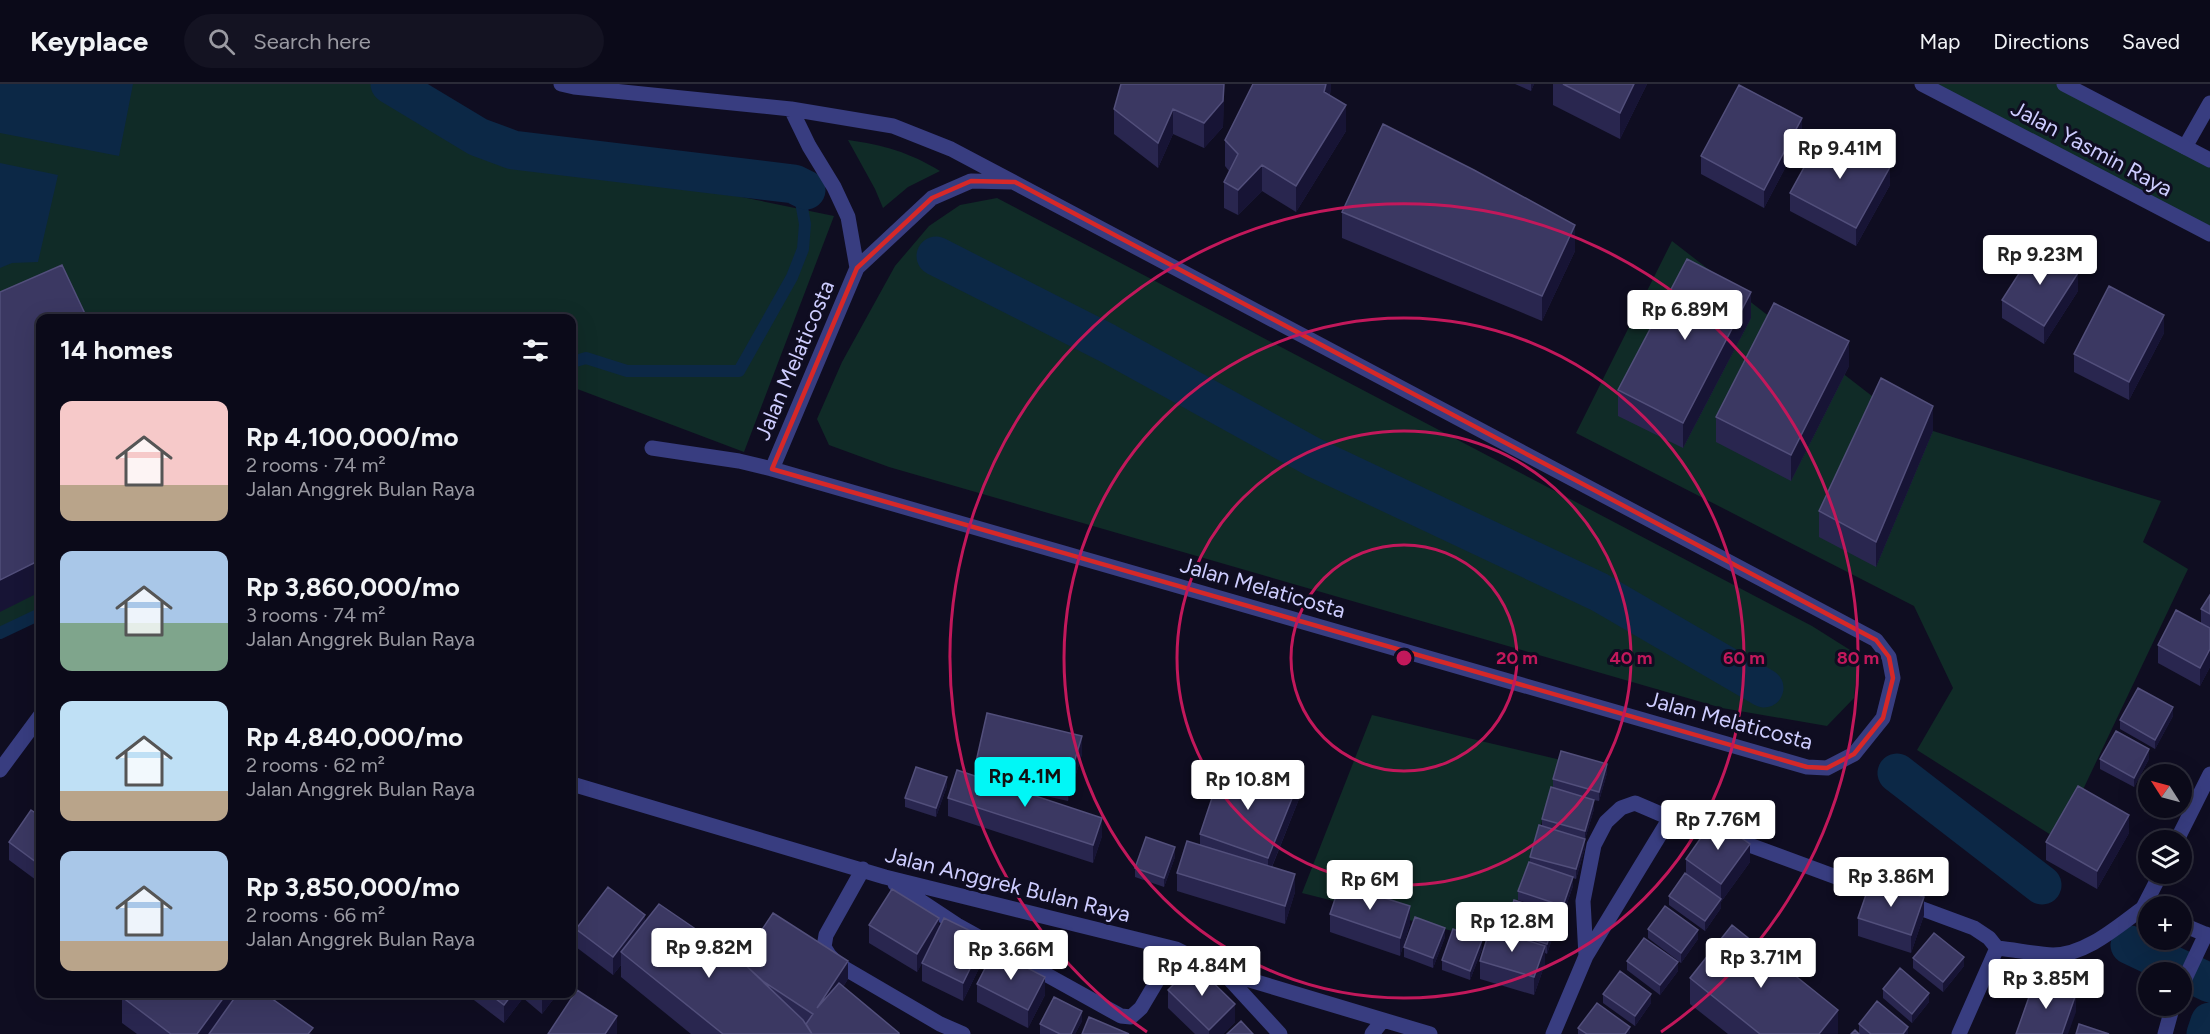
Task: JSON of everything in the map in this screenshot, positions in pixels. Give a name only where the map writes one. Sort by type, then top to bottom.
[{"type":"street","name":"Jalan Melaticosta","points":[[561,84],[791,109],[893,126],[951,149],[1876,640],[1889,657],[1893,678],[1883,718],[1854,754],[1827,768],[1807,767],[772,469],[739,461],[652,448]]},
{"type":"street","name":"Jalan Yasmin Raya","points":[[1922,84],[2210,234]]},
{"type":"street","name":"Jalan Yasmin Raya","points":[[2064,84],[2210,160]]},
{"type":"street","points":[[2185,147],[2210,103]]},
{"type":"street","name":"Jalan Melaticosta","points":[[791,109],[848,217],[857,268]]},
{"type":"street","name":"Jalan Melaticosta","points":[[772,469],[857,268],[932,198],[971,182],[1015,182]]},
{"type":"street","points":[[0,770],[36,721]]},
{"type":"street","points":[[2182,830],[2210,774]]},
{"type":"street","name":"Jalan Anggrek Bulan Raya","points":[[576,785],[885,877],[1176,949],[1223,972],[1430,1034]]},
{"type":"street","points":[[1586,956],[1583,901],[1594,845],[1606,822],[1621,808],[1635,803],[1670,818],[1687,822],[1974,928],[1989,938],[1997,948],[2054,955],[2070,952],[2099,940],[2138,914]]},
{"type":"street","points":[[1553,1034],[1586,956],[1670,818]]},
{"type":"street","points":[[862,869],[826,935],[824,947],[839,965],[940,1024],[963,1034]]},
{"type":"street","points":[[885,877],[957,925],[1121,1016],[1131,1017],[1141,1008],[1176,949]]},
{"type":"street","points":[[2192,928],[2208,935],[2192,964]]},
{"type":"street","points":[[1959,1034],[1997,948]]},
{"type":"street","points":[[1223,972],[1280,1034]]},
{"type":"street","points":[[2165,1034],[2170,1016]]},
{"type":"street","points":[[1372,1034],[1383,1020]]},
{"type":"highlighted area","points":[[971,181],[1015,182],[1876,640],[1889,657],[1893,678],[1883,718],[1854,754],[1827,768],[1807,767],[772,469],[857,268],[932,198]]},
{"type":"green space","points":[[0,84],[388,84],[513,150],[834,216],[744,452],[576,389],[576,314],[36,314],[36,612],[0,629]]},
{"type":"green space","points":[[1921,84],[2064,84],[2210,160],[2210,235]]},
{"type":"green space","points":[[848,140],[896,150],[940,171],[908,187],[883,208]]},
{"type":"green space","points":[[997,198],[1812,626],[1858,655],[1854,698],[1827,726],[1722,708],[889,467],[829,445],[817,419],[842,362],[895,266],[929,226],[960,205]]},
{"type":"green space","points":[[1672,241],[1881,403],[1933,431],[2161,501],[2143,542],[2188,569],[2059,840],[1917,750],[1953,688],[1914,606],[1576,433]]},
{"type":"green space","points":[[1372,715],[1561,760],[1504,944],[1302,893]]},
{"type":"water","points":[[0,84],[133,84],[119,156],[0,133]]},
{"type":"water","points":[[0,163],[58,175],[38,262],[12,263],[0,268]]},
{"type":"building","points":[[1121,84],[1224,84],[1223,101],[1204,123],[1173,109],[1158,143],[1114,109]]},
{"type":"building","points":[[1253,84],[1326,84],[1324,92],[1346,105],[1296,186],[1262,165],[1238,190],[1224,182],[1238,154],[1225,140]]},
{"type":"building","points":[[1563,84],[1634,84],[1620,113]]},
{"type":"building","points":[[1739,85],[1802,118],[1764,190],[1701,156]]},
{"type":"building","points":[[1383,124],[1575,225],[1542,296],[1342,212]]},
{"type":"building","points":[[1824,131],[1890,167],[1856,228],[1790,193]]},
{"type":"building","points":[[2036,247],[2078,273],[2044,326],[2002,300]]},
{"type":"building","points":[[1687,259],[1751,292],[1683,423],[1618,390]]},
{"type":"building","points":[[62,265],[85,314],[36,314],[36,562],[0,580],[0,292]]},
{"type":"building","points":[[2109,286],[2164,315],[2129,382],[2074,354]]},
{"type":"building","points":[[1774,303],[1849,341],[1791,455],[1716,417]]},
{"type":"building","points":[[1881,378],[1933,406],[1876,542],[1819,511]]},
{"type":"building","points":[[2210,595],[2210,614],[2201,609]]},
{"type":"building","points":[[2176,610],[2210,628],[2210,649],[2200,668],[2158,645]]},
{"type":"building","points":[[2138,688],[2173,707],[2155,740],[2120,720]]},
{"type":"building","points":[[987,713],[1082,736],[1068,783],[976,762]]},
{"type":"building","points":[[2116,731],[2149,749],[2141,764],[2138,764],[2134,778],[2100,759]]},
{"type":"building","points":[[1561,751],[1607,764],[1599,792],[1553,779]]},
{"type":"building","points":[[916,767],[947,777],[936,808],[905,798]]},
{"type":"building","points":[[957,770],[1102,818],[1093,845],[948,798]]},
{"type":"building","points":[[1221,771],[1299,781],[1268,858],[1200,834]]},
{"type":"building","points":[[2078,786],[2129,815],[2097,871],[2046,842]]},
{"type":"building","points":[[1551,787],[1594,800],[1585,831],[1542,819]]},
{"type":"building","points":[[31,810],[36,813],[36,862],[9,842]]},
{"type":"building","points":[[1714,819],[1750,844],[1721,884],[1686,859]]},
{"type":"building","points":[[1539,825],[1585,839],[1576,869],[1530,857]]},
{"type":"building","points":[[1146,837],[1175,847],[1164,878],[1135,868]]},
{"type":"building","points":[[1187,841],[1295,874],[1285,906],[1177,873]]},
{"type":"building","points":[[1529,862],[1573,877],[1563,906],[1518,891]]},
{"type":"building","points":[[1685,873],[1721,899],[1705,921],[1669,896]]},
{"type":"building","points":[[1871,880],[1924,897],[1911,935],[1858,918]]},
{"type":"building","points":[[1340,884],[1410,906],[1400,938],[1330,914]]},
{"type":"building","points":[[608,887],[645,915],[613,957],[576,929]]},
{"type":"building","points":[[892,889],[939,918],[917,954],[869,925]]},
{"type":"building","points":[[1514,900],[1557,914],[1547,944],[1505,931]]},
{"type":"building","points":[[659,904],[738,958],[803,1020],[812,1034],[723,1034],[621,952]]},
{"type":"building","points":[[1665,906],[1698,930],[1681,953],[1648,929]]},
{"type":"building","points":[[773,913],[848,961],[817,1008],[839,983],[899,1034],[812,1034],[806,1024],[813,1014],[764,982],[741,961]]},
{"type":"building","points":[[1415,917],[1445,928],[1433,958],[1404,947]]},
{"type":"building","points":[[944,918],[985,938],[963,983],[922,963]]},
{"type":"building","points":[[1732,925],[1838,1010],[1819,1034],[1760,1034],[1690,978]]},
{"type":"building","points":[[1453,929],[1482,940],[1470,971],[1442,960]]},
{"type":"building","points":[[1490,929],[1545,946],[1534,977],[1480,961]]},
{"type":"building","points":[[1934,933],[1964,957],[1943,982],[1913,958]]},
{"type":"building","points":[[1644,938],[1678,962],[1660,985],[1627,961]]},
{"type":"building","points":[[994,951],[1045,977],[1028,1010],[977,984]]},
{"type":"building","points":[[1194,964],[1235,1004],[1209,1030],[1168,990]]},
{"type":"building","points":[[1900,968],[1929,993],[1912,1014],[1883,989]]},
{"type":"building","points":[[1620,971],[1651,994],[1635,1016],[1603,994]]},
{"type":"building","points":[[2035,980],[2076,994],[2062,1034],[2016,1034]]},
{"type":"building","points":[[577,990],[617,1016],[605,1034],[548,1034],[572,998],[576,998]]},
{"type":"building","points":[[1054,997],[1082,1011],[1071,1034],[1060,1034],[1040,1024]]},
{"type":"building","points":[[123,998],[223,998],[197,1034],[171,1034]]},
{"type":"building","points":[[234,998],[271,998],[313,1028],[308,1034],[209,1034]]},
{"type":"building","points":[[495,998],[509,998],[504,1005]]},
{"type":"building","points":[[1877,1001],[1908,1027],[1903,1034],[1871,1034],[1859,1024]]},
{"type":"building","points":[[1597,1003],[1630,1027],[1625,1034],[1587,1034],[1578,1028]]},
{"type":"building","points":[[1089,1017],[1129,1034],[1082,1034]]},
{"type":"building","points":[[1241,1021],[1253,1034],[1227,1034]]},
{"type":"building","points":[[2079,1024],[2109,1034],[2076,1034]]},
{"type":"waterway","points":[[390,84],[478,137],[513,150],[794,184],[806,190]]},
{"type":"waterway","points":[[576,361],[586,358],[627,371],[739,371],[792,277],[803,249],[805,224],[801,202],[794,184]]},
{"type":"waterway","points":[[936,256],[1107,343],[1313,457],[1599,592],[1764,688]]},
{"type":"waterway","points":[[0,633],[36,616]]},
{"type":"waterway","points":[[1897,773],[2042,885]]},
{"type":"waterway","points":[[2130,945],[2210,983]]},
{"type":"waterway","points":[[2206,1034],[2210,1022]]}]
